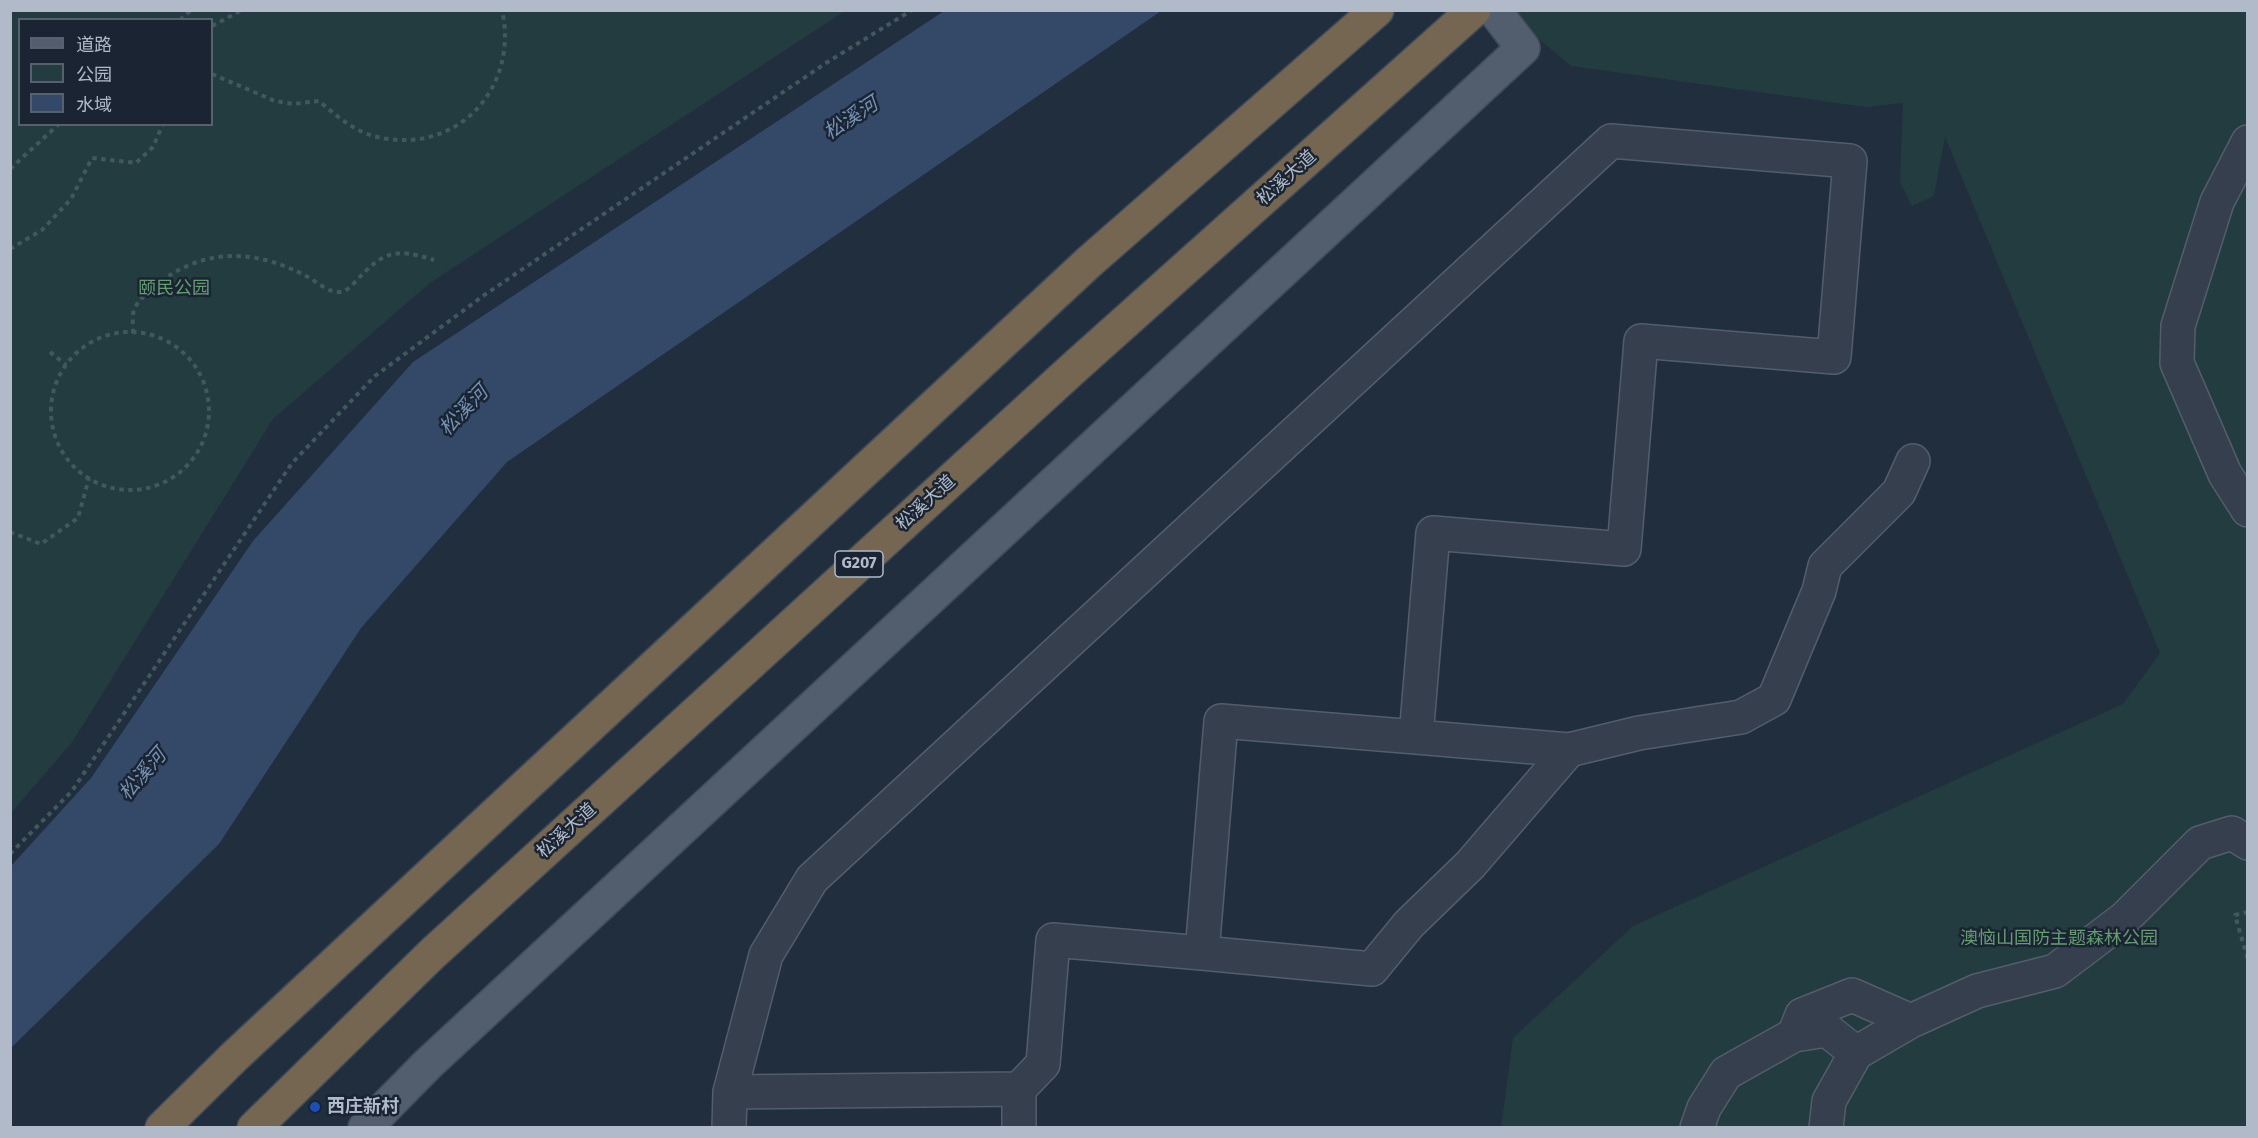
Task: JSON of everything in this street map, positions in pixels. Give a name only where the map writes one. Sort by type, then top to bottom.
[{"type":"highway","points":[[162,1128],[235,1056],[1089,262],[1377,10]]},
{"type":"highway","name":"松溪大道","points":[[267,1123],[432,954],[1077,365],[1474,10]]},
{"type":"main road","points":[[365,1128],[428,1064],[1523,48],[1494,10]]},
{"type":"street","points":[[729,1128],[730,1092],[766,955],[812,879],[1611,141],[1850,161],[1834,357],[1641,341],[1624,549],[1433,533],[1416,737]]},
{"type":"street","points":[[2247,142],[2217,202],[2178,327],[2177,363],[2225,474],[2247,510]]},
{"type":"street","points":[[1202,953],[1221,721],[1569,750],[1640,733],[1741,717],[1774,699],[1820,591],[1825,566],[1899,492],[1913,461]]},
{"type":"street","points":[[1019,1128],[1019,1089],[1043,1064],[1053,940],[1372,969],[1409,924],[1470,866],[1569,750]]},
{"type":"street","points":[[1826,1128],[1830,1101],[1856,1053],[1911,1021],[1977,991],[2055,971],[2125,918],[2200,843],[2232,833],[2247,843]]},
{"type":"street","points":[[1794,1035],[1802,1016],[1852,995],[1911,1021]]},
{"type":"street","points":[[1697,1128],[1704,1108],[1726,1073],[1794,1035],[1827,1030],[1856,1053]]},
{"type":"street","points":[[730,1092],[1019,1089]]},
{"type":"path","points":[[213,25],[242,10]]},
{"type":"path","points":[[213,74],[275,101],[292,104],[320,101],[360,131],[380,138],[421,139],[459,124],[476,111],[489,96],[499,76],[505,55],[506,33],[502,10]]},
{"type":"path","points":[[10,854],[72,791],[292,463],[375,376],[483,296],[826,63],[912,10]]},
{"type":"path","points":[[10,169],[57,126]]},
{"type":"path","points":[[10,249],[42,230],[71,199],[92,158],[136,163],[153,147],[162,126]]},
{"type":"path","points":[[133,333],[134,311],[146,294],[162,280],[199,261],[239,255],[259,257],[278,262],[330,290],[340,292],[350,288],[375,261],[386,254],[401,253],[434,260]]},
{"type":"path","points":[[121,332],[164,339],[183,351],[197,368],[206,388],[210,410],[207,431],[199,450],[186,467],[170,479],[150,487],[129,490],[108,486],[89,478],[75,467],[55,436],[52,399],[57,381],[66,365],[81,349],[99,338],[121,332]]},
{"type":"path","points":[[50,352],[66,365]]},
{"type":"path","points":[[10,532],[41,544],[78,518],[89,478]]},
{"type":"path","points":[[2247,912],[2235,915],[2247,960]]},
{"type":"green space","name":"颐民公园","points":[[11,10],[845,10],[430,283],[273,419],[73,741],[11,813]]},
{"type":"green space","name":"澳恼山国防主题森林公园","points":[[1506,11],[2247,11],[2247,1127],[1501,1128],[1513,1038],[1633,926],[2123,704],[2160,653],[1945,137],[1934,196],[1912,206],[1900,182],[1903,103],[1866,107],[1571,66]]},
{"type":"water","name":"松溪河","points":[[944,11],[1161,11],[507,462],[361,628],[219,844],[11,1048],[11,866],[91,778],[253,541],[413,362]]},
{"type":"place","name":"西庄新村","points":[[315,1107]]}]
